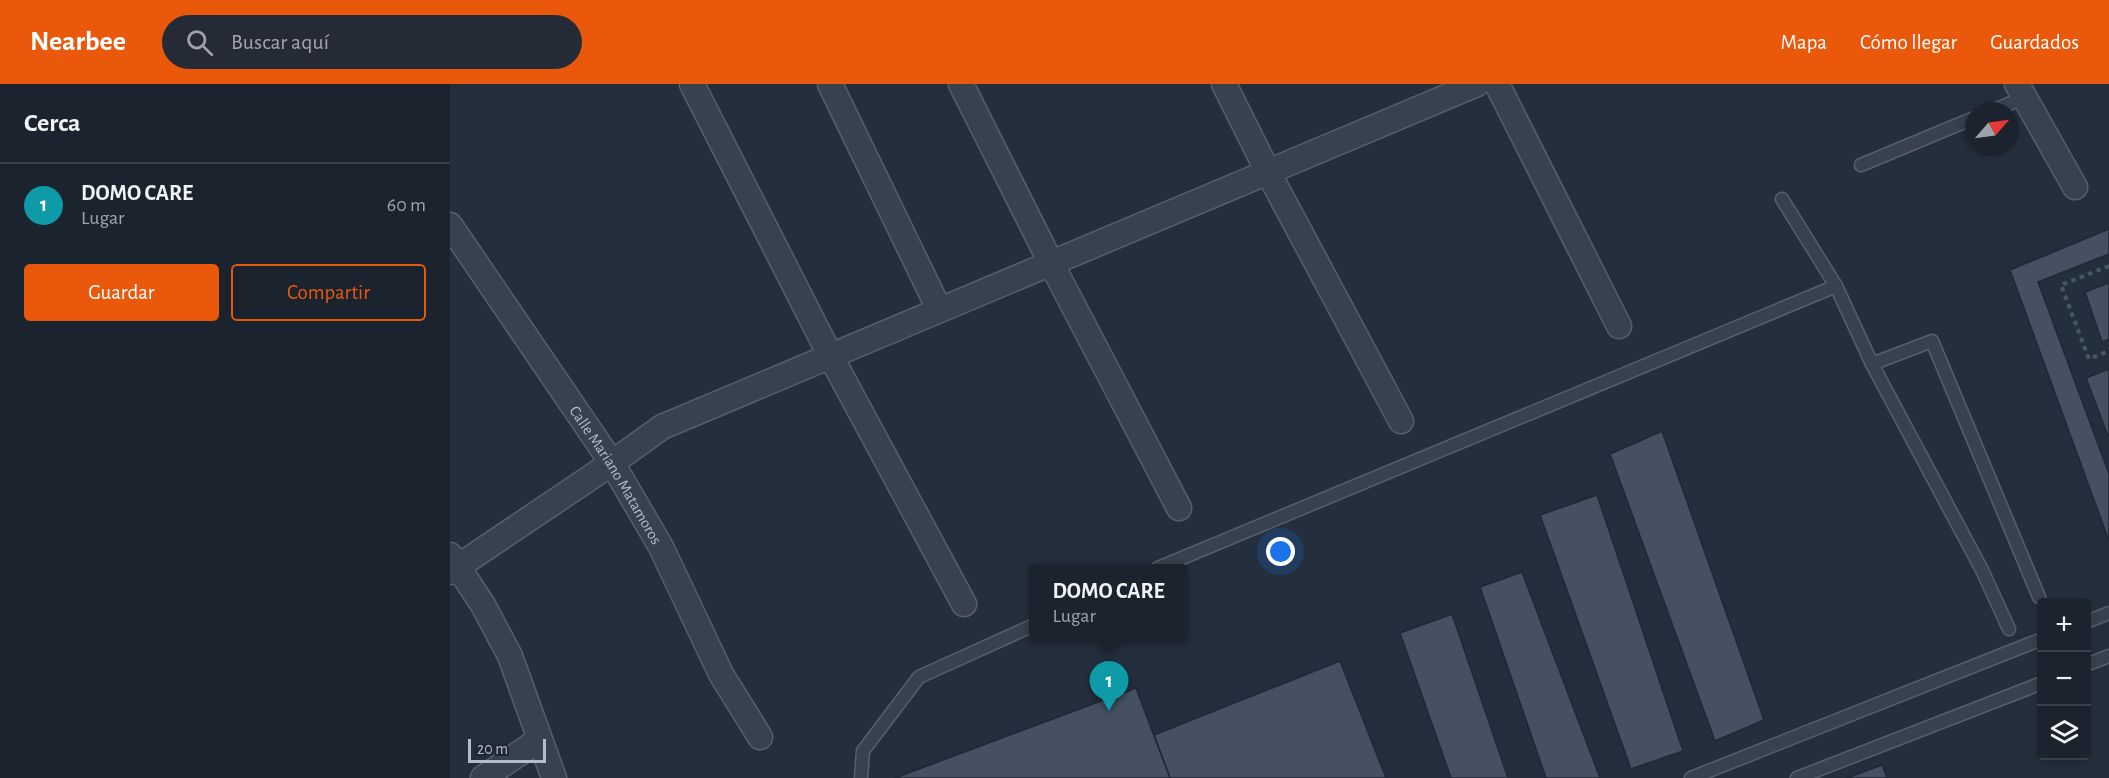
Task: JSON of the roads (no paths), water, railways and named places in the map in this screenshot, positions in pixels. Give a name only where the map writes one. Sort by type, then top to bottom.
[{"type":"street","points":[[692,84],[831,357],[964,604]]},
{"type":"street","points":[[830,84],[939,309]]},
{"type":"street","points":[[961,84],[1051,263],[1179,508]]},
{"type":"street","points":[[1224,84],[1268,172],[1401,421]]},
{"type":"street","points":[[554,778],[510,656],[483,605],[452,564],[612,463],[662,427],[1478,84]]},
{"type":"street","points":[[1497,84],[1619,326]]},
{"type":"street","points":[[2021,91],[2075,187]]},
{"type":"street","name":"Calle Mariano Matamoros","points":[[450,225],[612,463],[661,547],[721,674],[760,737]]},
{"type":"street","points":[[483,778],[539,740]]},
{"type":"lane","points":[[2005,102],[2021,91]]},
{"type":"lane","points":[[1861,165],[1965,122]]},
{"type":"lane","points":[[1782,199],[1836,286],[1872,364],[1982,570],[2009,629]]},
{"type":"lane","points":[[1168,564],[1836,286]]},
{"type":"lane","points":[[1872,364],[1932,341],[2039,597]]},
{"type":"lane","points":[[2091,620],[2109,614]]},
{"type":"lane","points":[[861,778],[863,751],[919,677],[1029,627]]},
{"type":"lane","points":[[1691,778],[2037,641]]},
{"type":"lane","points":[[2091,663],[2109,656]]},
{"type":"lane","points":[[1797,778],[2037,684]]},
{"type":"place","name":"DOMO CARE","points":[[1109,711]]}]
